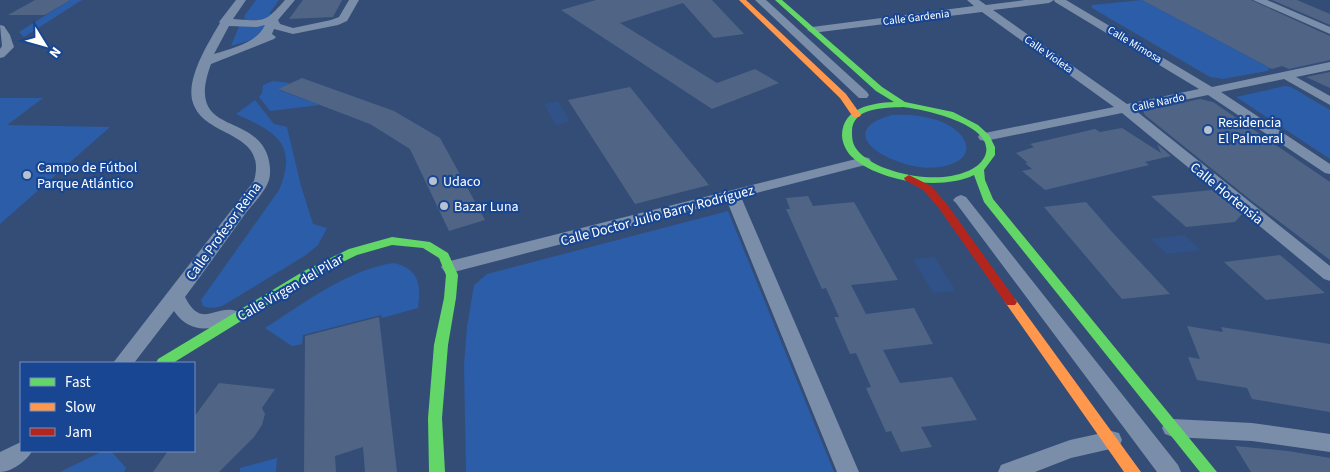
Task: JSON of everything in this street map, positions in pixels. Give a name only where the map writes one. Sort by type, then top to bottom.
[{"type":"street","name":"Calle Profesor Reina","points":[[124,362],[262,181],[262,156],[250,139],[223,125],[204,112],[197,97],[199,78],[206,61],[224,22],[241,0]]},
{"type":"street","points":[[259,40],[290,0]]},
{"type":"street","points":[[206,61],[259,40],[344,19],[354,0]]},
{"type":"street","points":[[742,0],[843,96],[856,115]]},
{"type":"street","points":[[760,0],[863,95]]},
{"type":"street","points":[[778,0],[880,89],[903,104]]},
{"type":"street","name":"Calle Violeta","points":[[972,0],[1126,109]]},
{"type":"street","name":"Calle Gardenia","points":[[812,30],[1049,0]]},
{"type":"street","name":"Calle Mimosa","points":[[1059,0],[1188,76],[1330,170]]},
{"type":"street","points":[[1258,0],[1330,31]]},
{"type":"street","points":[[224,22],[250,24],[273,20]]},
{"type":"street","points":[[273,20],[276,26],[293,31]]},
{"type":"street","points":[[0,28],[5,35],[8,47],[0,55]]},
{"type":"street","name":"Calle Nardo","points":[[985,138],[1330,66]]},
{"type":"street","points":[[1285,75],[1330,101]]},
{"type":"street","points":[[903,104],[936,109],[955,116],[973,126],[985,138],[990,149],[988,161],[979,170],[966,177],[949,180],[909,178],[884,171],[864,161],[851,149],[845,136],[846,124],[868,108],[903,104]]},
{"type":"street","name":"Calle Hortensia","points":[[1126,109],[1142,124],[1330,275]]},
{"type":"street","name":"Calle Doctor Julio Barry Rodríguez","points":[[450,267],[864,161]]},
{"type":"street","points":[[979,170],[980,180],[988,200],[1209,472]]},
{"type":"street","points":[[909,178],[927,188],[942,205],[1134,472]]},
{"type":"street","points":[[732,195],[848,472]]},
{"type":"street","points":[[961,200],[1170,472]]},
{"type":"street","name":"Calle Virgen del Pilar","points":[[165,362],[308,274],[353,252],[392,241],[426,245],[444,256],[450,267]]},
{"type":"street","points":[[437,472],[435,418],[441,345],[450,298],[450,267]]},
{"type":"street","points":[[175,296],[180,308],[190,319],[203,323],[250,310]]},
{"type":"street","points":[[1173,428],[1223,428],[1291,435],[1330,443]]},
{"type":"street","points":[[1009,472],[1070,449],[1111,440]]},
{"type":"street","points":[[0,464],[20,452]]},
{"type":"shaded area","points":[[70,0],[82,0],[24,37],[19,32]]},
{"type":"shaded area","points":[[256,0],[279,0],[269,14],[275,14],[263,20],[244,20],[245,15]]},
{"type":"shaded area","points":[[1142,0],[1270,68],[1267,71],[1223,79],[1210,77],[1092,8],[1092,5]]},
{"type":"shaded area","points":[[239,26],[267,26],[254,39],[231,46]]},
{"type":"shaded area","points":[[273,81],[290,83],[279,90],[320,105],[270,111],[259,97],[262,93],[263,85]]},
{"type":"shaded area","points":[[1285,86],[1291,87],[1330,110],[1330,159],[1236,97]]},
{"type":"shaded area","name":"Campo de Fútbol Parque Atlántico","points":[[0,98],[43,98],[7,125],[110,127],[0,224]]},
{"type":"shaded area","points":[[255,100],[274,124],[287,127],[301,186],[313,224],[327,228],[318,245],[306,255],[224,305],[214,308],[206,307],[203,306],[201,300],[279,190],[284,174],[286,161],[284,150],[279,141],[262,126],[236,114]]},
{"type":"shaded area","points":[[558,101],[570,121],[556,125],[544,104]]},
{"type":"shaded area","points":[[892,115],[920,116],[948,125],[963,138],[966,152],[962,158],[940,167],[925,168],[891,159],[877,151],[868,142],[866,132],[873,123]]},
{"type":"shaded area","points":[[728,211],[834,472],[466,472],[464,365],[467,327],[474,285],[487,274]]},
{"type":"shaded area","points":[[1184,235],[1201,250],[1167,254],[1151,239]]},
{"type":"shaded area","points":[[934,257],[956,291],[933,293],[913,259]]},
{"type":"shaded area","points":[[394,263],[409,269],[414,274],[419,286],[418,308],[382,318],[381,315],[303,335],[302,344],[292,346],[265,328],[343,280],[376,267]]},
{"type":"shaded area","points":[[101,452],[112,452],[126,468],[124,472],[60,472]]},
{"type":"shaded area","points":[[277,458],[276,472],[240,472],[240,468]]},
{"type":"building","points":[[35,0],[70,0],[45,15],[8,15]]},
{"type":"building","points":[[303,0],[342,0],[333,17],[289,19]]},
{"type":"building","points":[[596,0],[712,0],[744,34],[714,38],[683,3],[620,23],[717,83],[755,69],[779,83],[712,109],[561,10]]},
{"type":"building","points":[[1142,0],[1251,0],[1330,36],[1330,60],[1289,69],[1282,66],[1272,69]]},
{"type":"building","points":[[1272,0],[1297,0],[1330,14],[1330,25]]},
{"type":"building","points":[[1330,72],[1330,88],[1306,77]]},
{"type":"building","points":[[302,78],[394,111],[440,138],[485,220],[449,231],[410,149],[370,124],[278,89]]},
{"type":"building","points":[[630,87],[709,185],[635,204],[568,100]]},
{"type":"building","points":[[1200,99],[1213,102],[1330,182],[1330,260],[1252,201],[1145,115],[1143,111]]},
{"type":"building","points":[[1122,128],[1161,153],[1157,144],[1171,156],[1145,162],[1149,165],[1045,190],[1022,171],[1032,169],[1016,153],[1034,147],[1030,144],[1095,129],[1100,132]]},
{"type":"building","points":[[1212,190],[1242,214],[1235,222],[1186,227],[1151,196]]},
{"type":"building","points":[[808,196],[813,206],[854,202],[898,280],[851,285],[866,314],[914,308],[933,344],[883,350],[900,383],[952,377],[977,420],[921,427],[932,447],[901,452],[891,431],[886,432],[866,388],[871,387],[856,353],[850,354],[834,317],[839,317],[826,288],[822,289],[786,209],[790,209],[786,198]]},
{"type":"building","points":[[1086,202],[1170,294],[1122,299],[1044,207]]},
{"type":"building","points":[[1280,255],[1325,293],[1266,300],[1224,262]]},
{"type":"building","points":[[379,317],[397,472],[365,472],[363,447],[335,456],[336,472],[304,472],[305,336]]},
{"type":"building","points":[[1187,326],[1223,332],[1221,327],[1330,344],[1330,412],[1252,399],[1247,388],[1197,380],[1188,357],[1200,359]]},
{"type":"building","points":[[219,383],[275,389],[262,408],[265,414],[262,425],[254,437],[219,472],[153,472],[167,452],[195,452],[195,416]]},
{"type":"building","points":[[1235,446],[1288,451],[1330,458],[1330,472],[1251,472]]},
{"type":"traffic: fast","points":[[778,0],[879,89],[903,104]]},
{"type":"traffic: fast","points":[[903,104],[950,114],[975,127],[986,137],[990,147],[990,155],[986,163],[968,174],[946,180],[918,179],[882,170],[866,163],[854,153],[847,141],[848,123],[862,111],[873,107],[903,104]]},
{"type":"traffic: fast","points":[[979,170],[980,180],[988,200],[1209,472]]},
{"type":"traffic: fast","points":[[165,362],[308,274],[353,252],[392,241],[426,245],[444,256],[452,275],[450,298],[441,345],[435,418],[437,472]]},
{"type":"traffic: slow","points":[[742,0],[843,96],[856,115]]},
{"type":"traffic: slow","points":[[1011,302],[1133,472]]},
{"type":"traffic: jam","points":[[909,178],[927,188],[942,205],[1011,302]]},
{"type":"place","name":"Residencia El Palmeral","points":[[1208,130]]},
{"type":"place","name":"Campo de Fútbol Parque Atlántico","points":[[27,175]]},
{"type":"place","name":"Udaco","points":[[433,181]]},
{"type":"place","name":"Bazar Luna","points":[[444,206]]}]
